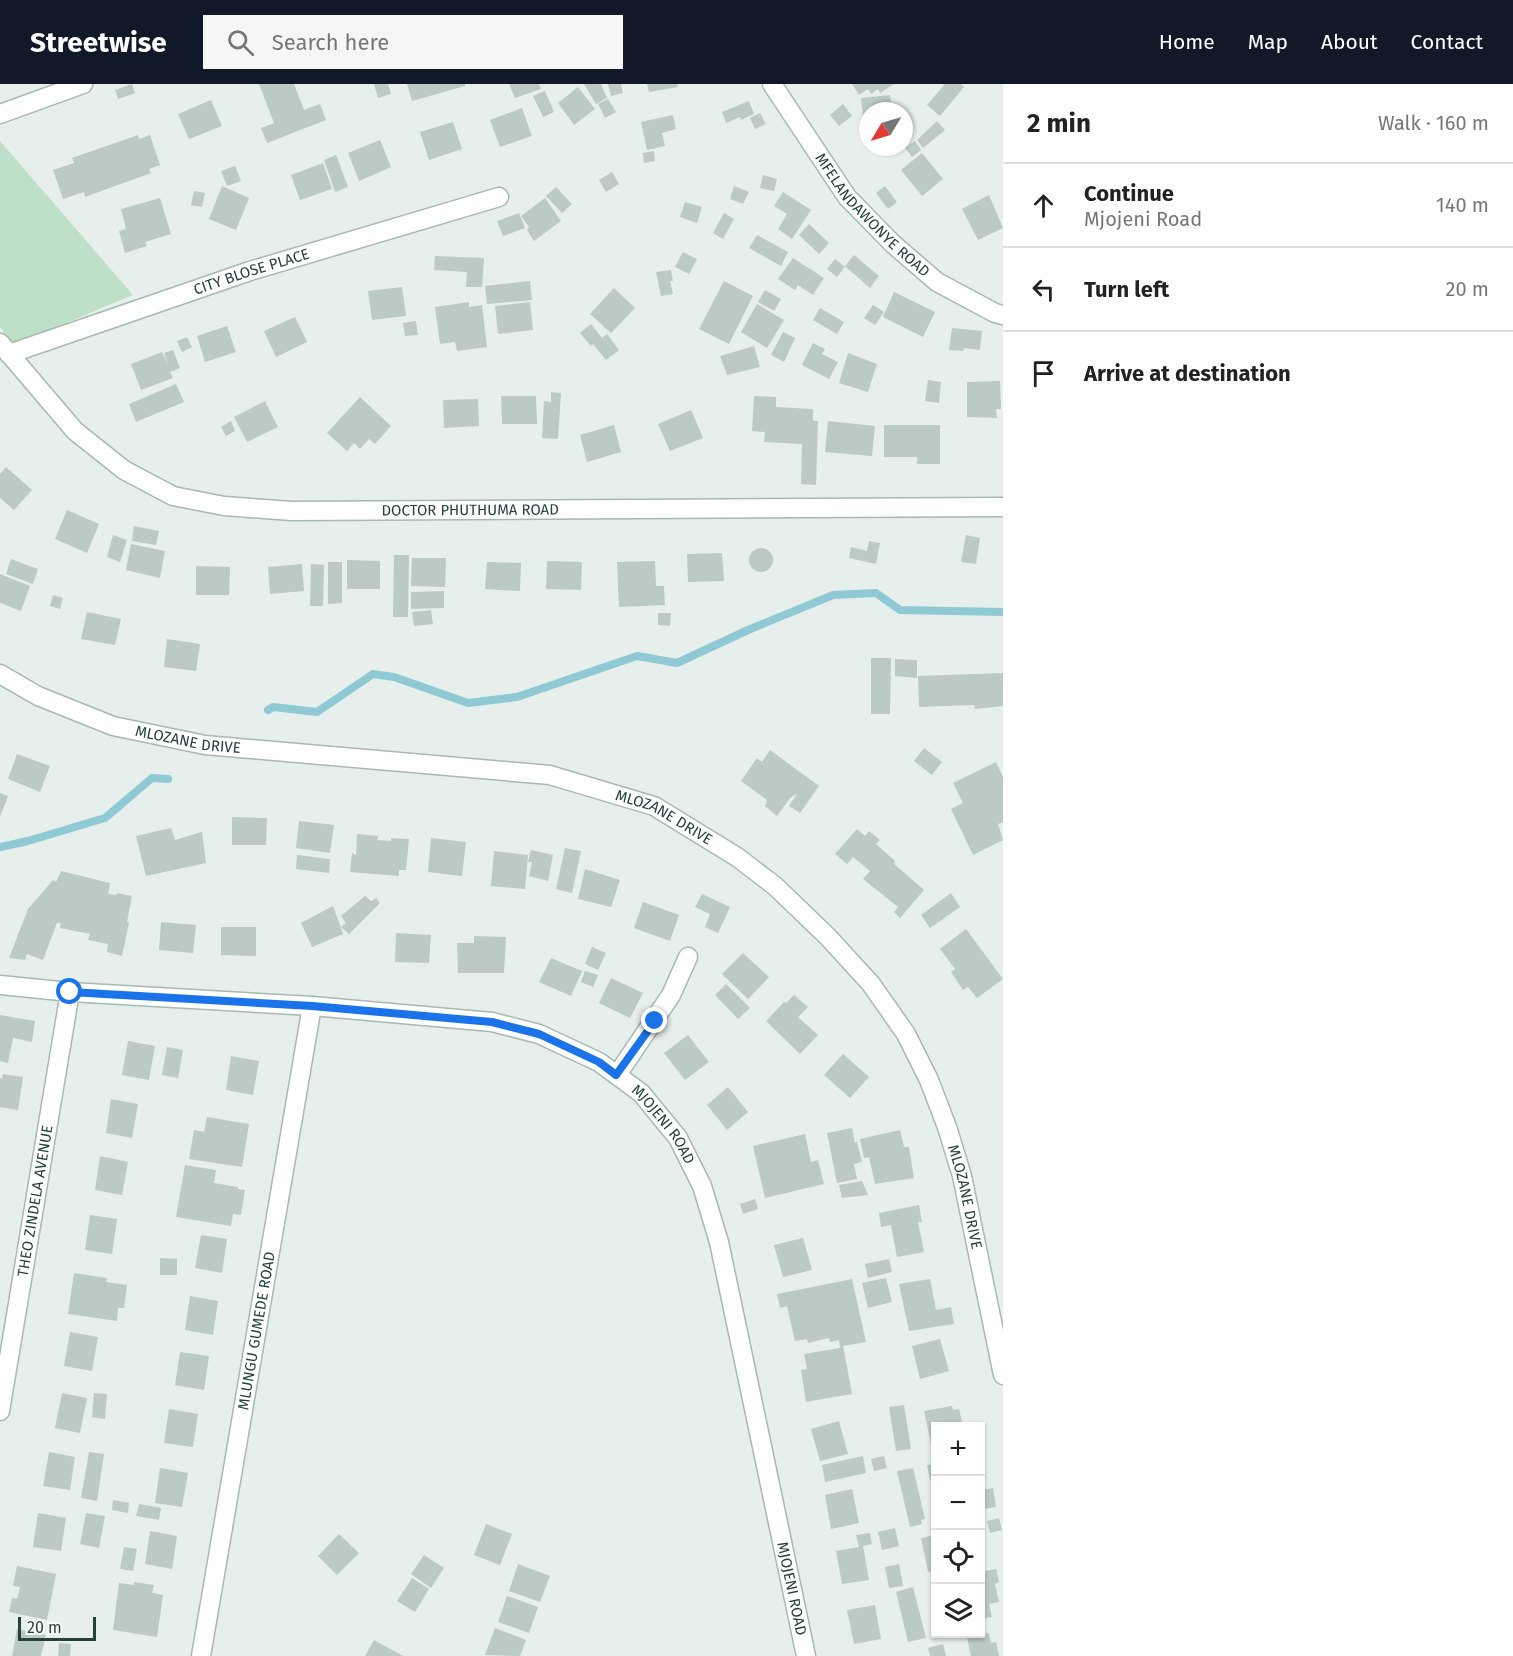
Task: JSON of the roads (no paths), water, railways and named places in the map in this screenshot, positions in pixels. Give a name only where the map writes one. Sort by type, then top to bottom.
[{"type":"street","points":[[0,114],[83,84]]},
{"type":"street","name":"MFELANDAWONYE ROAD","points":[[773,84],[848,197],[892,244],[937,282],[1003,315]]},
{"type":"street","name":"CITY BLOSE PLACE","points":[[4,349],[250,271],[499,197]]},
{"type":"street","name":"DOCTOR PHUTHUMA ROAD","points":[[4,349],[75,431],[124,470],[173,496],[224,506],[292,511],[1003,507]]},
{"type":"street","name":"MLOZANE DRIVE","points":[[0,674],[38,696],[114,726],[205,745],[550,775],[654,806],[737,857],[775,886],[828,937],[871,984],[906,1034],[929,1080],[948,1127],[962,1176],[997,1312],[1003,1375]]},
{"type":"street","points":[[616,1075],[671,995],[687,957]]},
{"type":"street","name":"MJOJENI ROAD","points":[[0,985],[70,992],[312,1006],[492,1022],[539,1034],[599,1062],[641,1093],[678,1138],[702,1186],[719,1242],[806,1656]]},
{"type":"street","name":"THEO ZINDELA AVENUE","points":[[0,1411],[70,992]]},
{"type":"street","name":"MLUNGU GUMEDE ROAD","points":[[201,1656],[312,1006]]},
{"type":"waterway","points":[[268,710],[273,707],[317,712],[373,674],[394,677],[468,703],[517,697],[637,656],[677,663],[748,630],[833,595],[876,593],[900,610],[1003,612]]},
{"type":"waterway","points":[[0,847],[105,818],[152,778],[168,779]]}]
